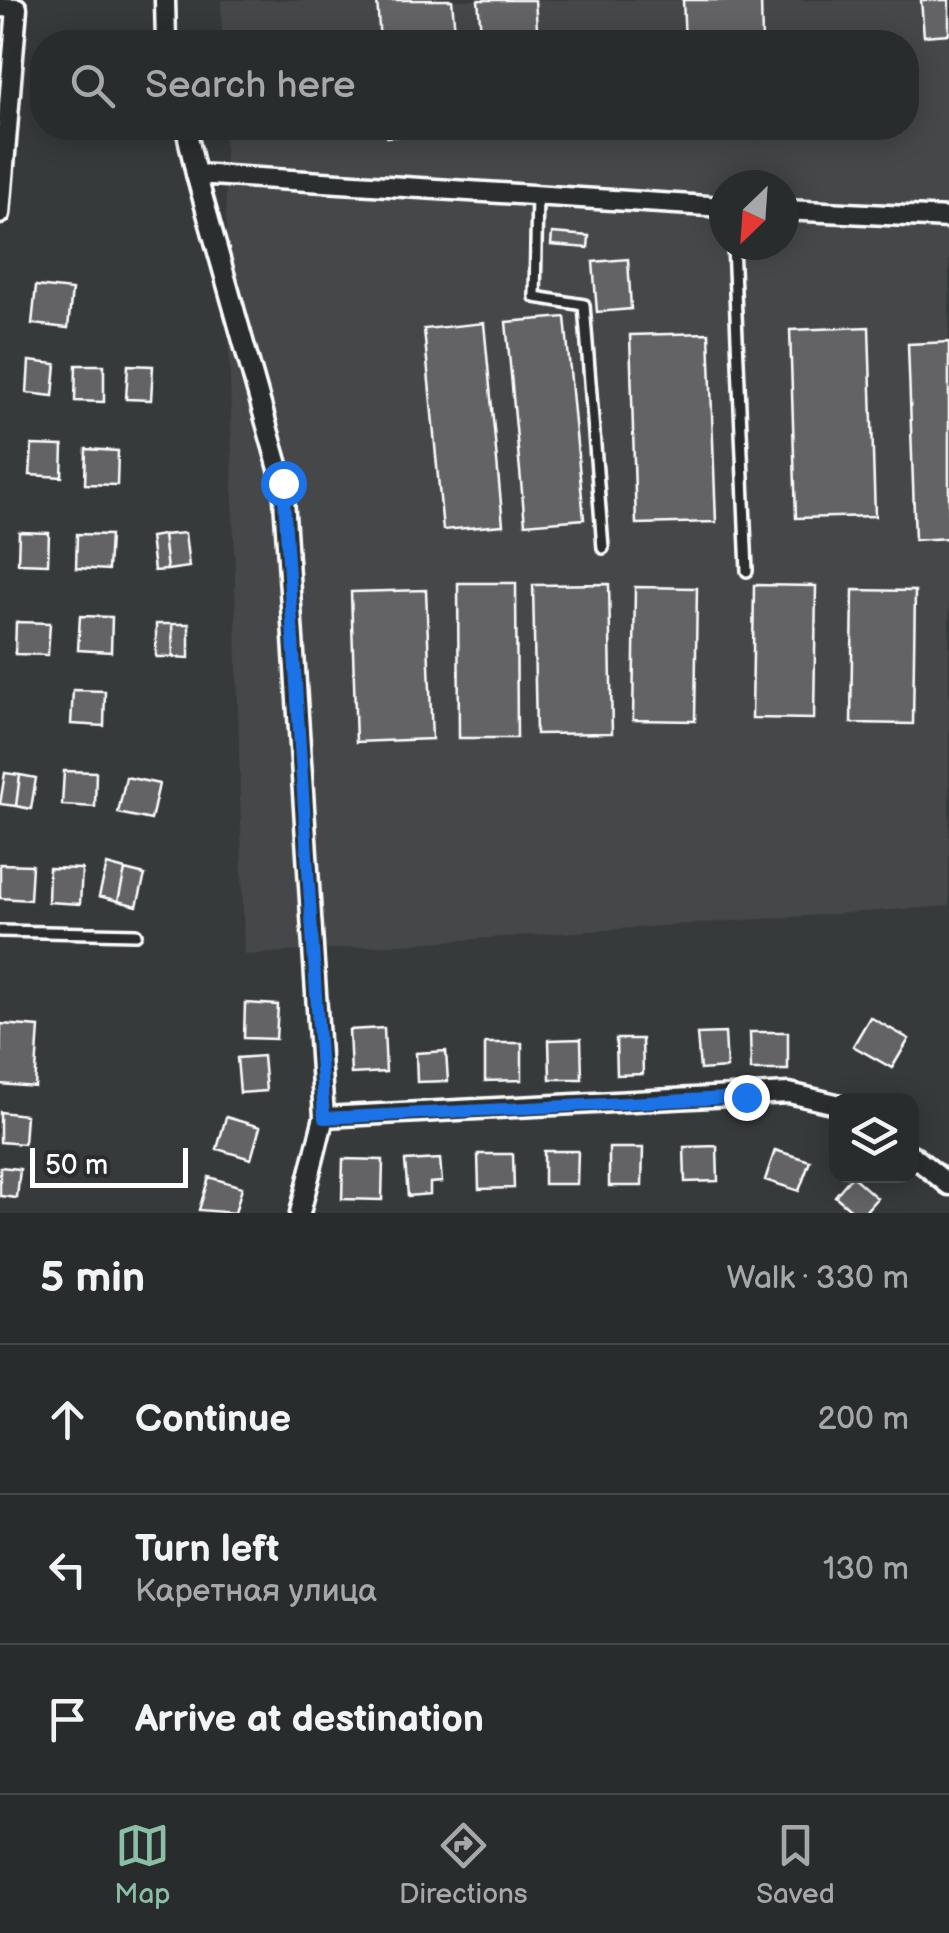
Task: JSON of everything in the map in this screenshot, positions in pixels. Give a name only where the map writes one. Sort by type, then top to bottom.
[{"type":"street","points":[[165,0],[166,30]]},
{"type":"street","points":[[0,214],[8,8]]},
{"type":"street","points":[[189,140],[283,483],[324,1118],[300,1213]]},
{"type":"street","points":[[196,174],[709,205]]},
{"type":"street","points":[[799,211],[949,218]]},
{"type":"street","points":[[324,1118],[789,1094],[829,1103]]},
{"type":"street","points":[[919,1161],[949,1185]]},
{"type":"lane","points":[[537,195],[535,297],[584,305],[604,548]]},
{"type":"lane","points":[[734,260],[747,571]]},
{"type":"lane","points":[[0,931],[136,934]]},
{"type":"shaded area","points":[[221,0],[949,0],[949,906],[244,955],[224,140],[919,140],[919,30],[222,30]]},
{"type":"building","points":[[377,0],[452,0],[455,30],[379,30]]},
{"type":"building","points":[[478,0],[535,0],[537,30],[481,30]]},
{"type":"building","points":[[683,0],[761,0],[762,30],[684,30]]},
{"type":"building","points":[[921,0],[949,0],[949,34],[924,36]]},
{"type":"building","points":[[552,233],[589,236],[588,248],[551,245]]},
{"type":"building","points":[[628,259],[631,309],[597,312],[593,262]]},
{"type":"building","points":[[36,286],[72,290],[68,328],[32,324]]},
{"type":"building","points":[[565,317],[584,519],[525,524],[506,322]]},
{"type":"building","points":[[484,323],[503,525],[443,530],[424,329]]},
{"type":"building","points":[[869,327],[875,516],[796,518],[790,330]]},
{"type":"building","points":[[709,333],[716,522],[636,524],[630,335]]},
{"type":"building","points":[[949,342],[949,538],[915,540],[908,344]]},
{"type":"building","points":[[29,361],[56,364],[53,396],[27,393]]},
{"type":"building","points":[[76,365],[104,365],[104,402],[75,401]]},
{"type":"building","points":[[128,365],[153,366],[151,400],[126,399]]},
{"type":"building","points":[[32,445],[63,446],[62,477],[30,475]]},
{"type":"building","points":[[86,449],[118,451],[117,485],[85,484]]},
{"type":"building","points":[[19,532],[49,533],[48,564],[18,563]]},
{"type":"building","points":[[185,533],[189,567],[167,570],[163,535]]},
{"type":"building","points":[[77,534],[110,535],[108,570],[76,568]]},
{"type":"building","points":[[163,535],[167,570],[154,571],[150,537]]},
{"type":"building","points":[[458,583],[516,583],[517,738],[459,738]]},
{"type":"building","points":[[609,584],[612,733],[536,734],[533,585]]},
{"type":"building","points":[[754,585],[816,586],[814,719],[752,718]]},
{"type":"building","points":[[635,587],[697,588],[695,721],[633,720]]},
{"type":"building","points":[[426,590],[432,739],[356,742],[351,592]]},
{"type":"building","points":[[853,590],[915,591],[913,724],[851,723]]},
{"type":"building","points":[[80,616],[112,617],[111,652],[78,650]]},
{"type":"building","points":[[16,622],[50,623],[48,655],[15,654]]},
{"type":"building","points":[[156,624],[172,624],[173,657],[156,657]]},
{"type":"building","points":[[172,624],[189,624],[189,658],[173,657]]},
{"type":"building","points":[[73,690],[105,691],[104,726],[71,724]]},
{"type":"building","points":[[64,771],[96,772],[95,807],[62,805]]},
{"type":"building","points":[[5,773],[20,775],[16,806],[0,804]]},
{"type":"building","points":[[20,775],[36,778],[31,809],[16,806]]},
{"type":"building","points":[[126,777],[159,784],[151,820],[118,813]]},
{"type":"building","points":[[0,864],[32,865],[30,900],[0,898]]},
{"type":"building","points":[[107,865],[125,870],[118,901],[99,896]]},
{"type":"building","points":[[49,868],[82,869],[80,904],[48,902]]},
{"type":"building","points":[[125,870],[145,875],[137,906],[118,901]]},
{"type":"building","points":[[245,1003],[278,1005],[276,1039],[244,1038]]},
{"type":"building","points":[[870,1017],[909,1039],[892,1068],[853,1046]]},
{"type":"building","points":[[1,1024],[39,1027],[35,1087],[0,1084]]},
{"type":"building","points":[[384,1028],[386,1072],[351,1074],[349,1030]]},
{"type":"building","points":[[750,1032],[788,1032],[788,1070],[751,1070]]},
{"type":"building","points":[[725,1033],[727,1068],[700,1070],[697,1034]]},
{"type":"building","points":[[581,1039],[582,1079],[550,1079],[549,1040]]},
{"type":"building","points":[[616,1039],[642,1039],[643,1074],[617,1075]]},
{"type":"building","points":[[485,1043],[522,1043],[522,1080],[485,1081]]},
{"type":"building","points":[[446,1051],[448,1081],[417,1082],[416,1053]]},
{"type":"building","points":[[263,1056],[266,1091],[240,1093],[237,1058]]},
{"type":"building","points":[[0,1112],[26,1115],[24,1144],[0,1142]]},
{"type":"building","points":[[226,1117],[260,1127],[251,1159],[217,1149]]},
{"type":"building","points":[[717,1146],[718,1181],[685,1182],[684,1147]]},
{"type":"building","points":[[609,1148],[643,1148],[642,1186],[609,1186]]},
{"type":"building","points":[[775,1150],[810,1161],[799,1191],[765,1180]]},
{"type":"building","points":[[544,1151],[578,1151],[577,1184],[544,1184]]},
{"type":"building","points":[[478,1154],[513,1154],[514,1188],[479,1189]]},
{"type":"building","points":[[343,1159],[383,1160],[382,1200],[342,1199]]},
{"type":"building","points":[[440,1159],[442,1182],[430,1183],[430,1194],[408,1196],[405,1161]]},
{"type":"building","points":[[0,1167],[20,1169],[17,1198],[0,1196]]},
{"type":"building","points":[[209,1177],[242,1187],[235,1213],[199,1210]]},
{"type":"building","points":[[846,1183],[860,1183],[877,1198],[864,1213],[855,1213],[835,1196]]},
{"type":"route","points":[[283,483],[324,1118],[746,1097]]}]
